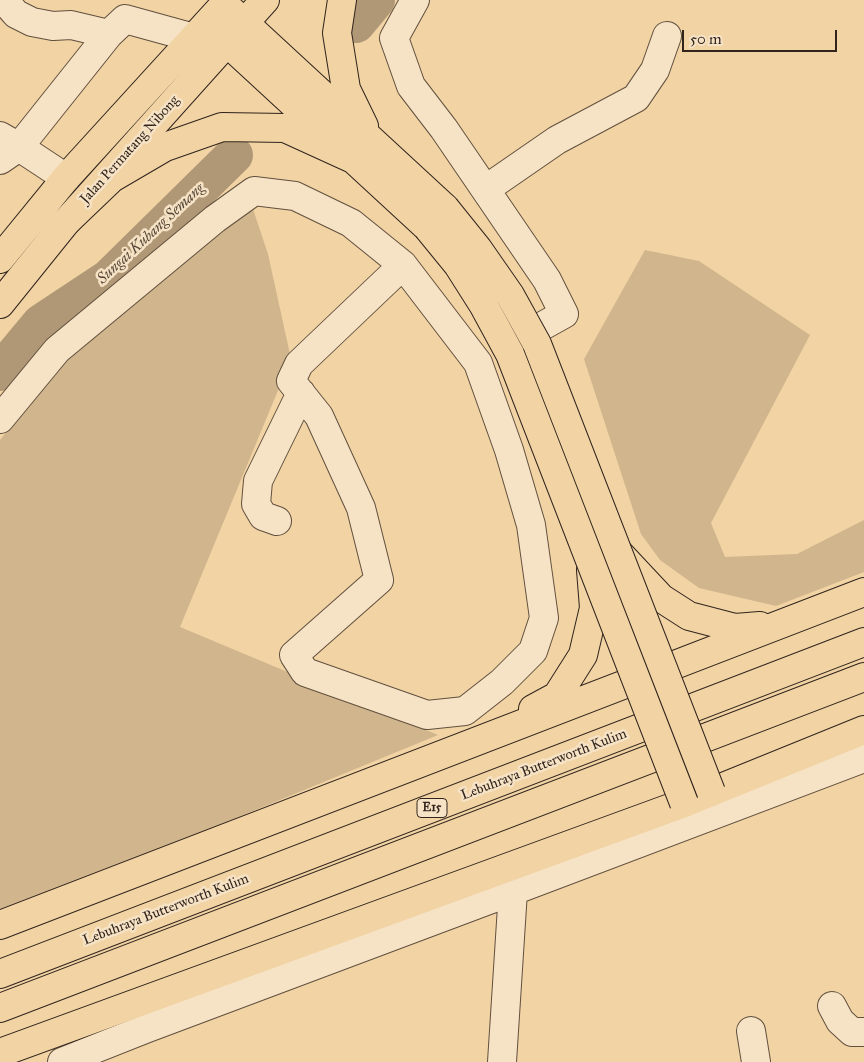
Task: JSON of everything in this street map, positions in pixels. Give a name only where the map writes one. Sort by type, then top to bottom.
[{"type":"main road","name":"Jalan Permatang Nibong","points":[[0,259],[66,178],[221,22],[265,0]]},
{"type":"main road","points":[[342,0],[337,33],[346,88],[362,149]]},
{"type":"main road","name":"Jalan Permatang Nibong","points":[[0,304],[221,22]]},
{"type":"main road","points":[[221,22],[436,217],[478,249],[510,295],[537,344],[711,792]]},
{"type":"main road","points":[[66,222],[112,178],[165,147],[222,127],[285,128],[362,149]]},
{"type":"main road","points":[[436,217],[458,265],[484,306],[510,354],[684,803]]},
{"type":"main road","points":[[617,550],[662,598],[689,616],[735,628],[783,624]]},
{"type":"main road","points":[[469,746],[557,696],[583,655],[594,608],[590,561]]},
{"type":"main road","points":[[0,925],[469,746],[864,592]]},
{"type":"main road","name":"Lebuhraya Butterworth Kulim","points":[[0,974],[864,642]]},
{"type":"main road","name":"E15","points":[[0,1008],[864,677]]},
{"type":"main road","points":[[0,1053],[684,803],[864,730]]},
{"type":"street","points":[[4,0],[16,14],[32,22],[54,26],[71,25],[109,34]]},
{"type":"street","points":[[415,0],[394,38],[411,86],[486,189],[547,280],[564,314],[478,363]]},
{"type":"street","points":[[66,178],[6,148],[109,34],[125,19],[221,22]]},
{"type":"street","points":[[486,189],[557,140],[636,98],[655,70],[667,36]]},
{"type":"street","points":[[0,420],[57,350],[216,219],[254,191],[295,196],[351,223],[403,265],[478,363],[509,450],[531,525],[544,618],[533,651],[502,682],[465,710],[427,715],[305,672],[294,655],[379,580],[361,508],[318,416],[291,381],[298,364],[403,265]]},
{"type":"street","points":[[277,521],[263,516],[256,504],[258,481],[301,393]]},
{"type":"street","points":[[62,1062],[145,1028],[864,758]]},
{"type":"street","points":[[502,1062],[513,891]]},
{"type":"street","points":[[832,1006],[840,1021],[852,1032],[864,1032]]},
{"type":"street","points":[[751,1031],[756,1062]]},
{"type":"shaded area","points":[[252,206],[268,254],[291,359],[180,627],[438,735],[0,915],[0,440],[65,355]]},
{"type":"shaded area","points":[[645,250],[699,261],[810,335],[711,523],[725,557],[797,554],[864,520],[864,572],[776,606],[699,588],[660,560],[641,534],[584,359]]},
{"type":"waterway","points":[[356,24],[376,0]]},
{"type":"waterway","name":"Sungai Kubang Semang","points":[[0,372],[41,323],[109,278],[234,155]]}]
